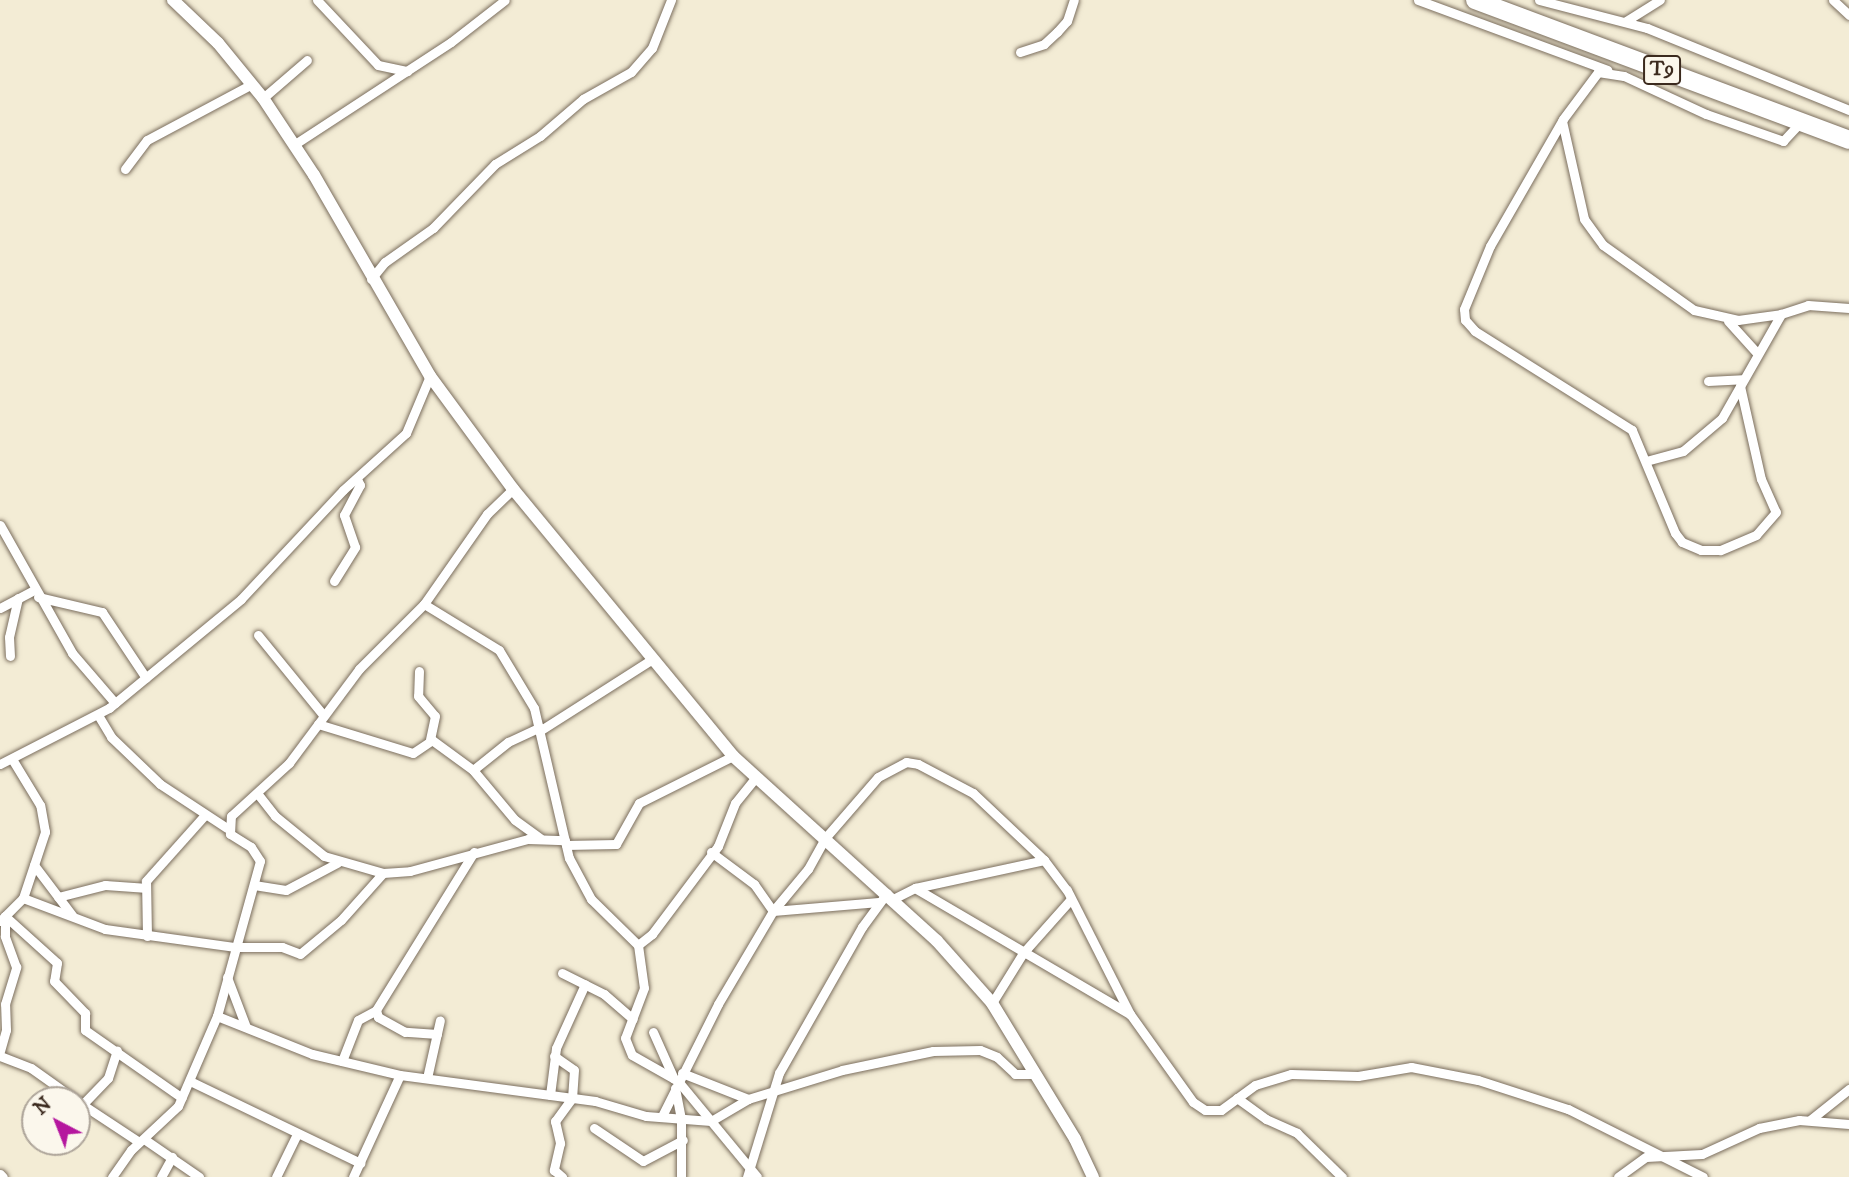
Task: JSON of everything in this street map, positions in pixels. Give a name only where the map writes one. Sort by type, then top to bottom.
[{"type":"highway","name":"T9","points":[[1475,0],[1849,139]]},
{"type":"street","points":[[173,0],[252,83],[295,144],[371,279],[430,376],[513,489],[651,660],[733,756],[755,778],[826,837],[992,1003],[1075,1139],[1093,1177]]},
{"type":"street","points":[[317,0],[378,65],[407,71]]},
{"type":"street","points":[[295,144],[407,71],[505,0]]},
{"type":"street","points":[[371,279],[394,254],[433,228],[495,164],[540,136],[586,97],[631,72],[652,48],[671,0]]},
{"type":"street","points":[[1020,52],[1044,44],[1057,32],[1066,22],[1074,0]]},
{"type":"street","points":[[1418,0],[1607,70],[1706,114],[1783,141],[1801,122]]},
{"type":"street","points":[[1539,0],[1591,16],[1626,21],[1849,110]]},
{"type":"street","points":[[1626,21],[1660,0]]},
{"type":"street","points":[[1833,0],[1849,15]]},
{"type":"street","points":[[263,98],[307,60]]},
{"type":"street","points":[[1607,70],[1588,82],[1562,121],[1479,267],[1466,301],[1465,320],[1632,430],[1675,533],[1691,547],[1720,550],[1768,526],[1775,506],[1761,479],[1741,382]]},
{"type":"street","points":[[124,169],[147,140],[252,83]]},
{"type":"street","points":[[1562,121],[1589,230],[1644,277],[1694,310],[1725,318],[1781,314],[1808,305],[1849,308]]},
{"type":"street","points":[[1646,461],[1670,458],[1692,444],[1722,418],[1781,314]]},
{"type":"street","points":[[1725,318],[1744,333],[1757,353]]},
{"type":"street","points":[[0,764],[98,715],[241,599],[357,479],[406,433],[430,376]]},
{"type":"street","points":[[1708,381],[1741,382]]},
{"type":"street","points":[[334,581],[354,552],[344,515],[360,485],[357,479]]},
{"type":"street","points":[[227,828],[231,816],[289,763],[375,650],[424,604],[487,514],[513,489]]},
{"type":"street","points":[[0,525],[36,593],[83,670],[115,703]]},
{"type":"street","points":[[0,608],[18,598],[36,593],[102,612],[146,678]]},
{"type":"street","points":[[10,656],[9,637],[18,598]]},
{"type":"street","points":[[424,604],[502,654],[541,729],[566,842],[591,899],[638,945],[644,988],[625,1038],[632,1055],[677,1080],[748,1099]]},
{"type":"street","points":[[258,635],[321,720],[413,753],[430,739],[435,716],[418,696],[419,671]]},
{"type":"street","points":[[472,770],[508,742],[541,729],[651,660]]},
{"type":"street","points":[[98,715],[111,737],[160,784],[227,828],[260,857],[217,1016],[192,1082],[183,1098],[141,1141],[112,1177]]},
{"type":"street","points":[[430,739],[472,770],[515,820],[540,838]]},
{"type":"street","points":[[257,793],[275,816],[337,863],[383,873],[410,871],[474,852],[540,838],[616,844],[639,803],[733,756]]},
{"type":"street","points":[[3,918],[23,898],[45,832],[44,818],[12,759]]},
{"type":"street","points":[[662,1116],[677,1080],[773,911],[808,869],[826,837],[881,774],[906,762],[918,764],[973,793],[1044,860],[1071,899],[1130,1014],[1200,1108],[1221,1110],[1255,1085],[1291,1074],[1358,1076],[1411,1067],[1478,1080],[1568,1109],[1664,1154],[1703,1177]]},
{"type":"street","points":[[638,945],[652,933],[723,836],[735,803],[755,778]]},
{"type":"street","points":[[147,936],[144,888],[172,849],[205,816]]},
{"type":"street","points":[[342,1061],[358,1020],[375,1011],[398,969],[425,935],[474,852]]},
{"type":"street","points":[[711,852],[754,884],[773,911]]},
{"type":"street","points":[[773,911],[886,898],[915,888],[1044,860]]},
{"type":"street","points":[[254,885],[286,890],[337,863]]},
{"type":"street","points":[[34,865],[73,916]]},
{"type":"street","points":[[23,898],[105,929],[234,947],[278,947],[302,954],[341,920],[383,873]]},
{"type":"street","points":[[58,897],[105,885],[144,888]]},
{"type":"street","points":[[915,888],[1130,1014]]},
{"type":"street","points":[[752,1175],[772,1090],[886,898]]},
{"type":"street","points":[[992,1003],[1024,953],[1071,899]]},
{"type":"street","points":[[3,918],[57,963],[54,981],[86,1014],[85,1030],[183,1098]]},
{"type":"street","points":[[3,918],[5,936],[16,972],[5,1004],[6,1030],[0,1054],[31,1068],[55,1086]]},
{"type":"street","points":[[562,973],[585,984],[633,1018]]},
{"type":"street","points":[[226,975],[246,1027]]},
{"type":"street","points":[[550,1095],[554,1056],[585,984]]},
{"type":"street","points":[[375,1011],[405,1032],[437,1034]]},
{"type":"street","points":[[217,1016],[281,1044],[400,1075],[572,1098],[681,1119],[711,1121],[748,1099],[772,1090],[933,1051],[980,1050],[997,1057],[1015,1074],[1034,1074]]},
{"type":"street","points":[[428,1078],[440,1020]]},
{"type":"street","points":[[653,1032],[677,1080],[752,1175]]},
{"type":"street","points":[[91,1091],[111,1073],[117,1050]]},
{"type":"street","points":[[554,1056],[573,1067],[572,1098],[555,1121],[560,1143],[554,1170],[562,1177]]},
{"type":"street","points":[[353,1177],[400,1075]]},
{"type":"street","points":[[677,1080],[683,1140],[681,1177]]},
{"type":"street","points":[[192,1082],[296,1136],[360,1163]]},
{"type":"street","points":[[1810,1120],[1849,1089]]},
{"type":"street","points":[[1237,1098],[1266,1119],[1297,1133],[1342,1177]]},
{"type":"street","points":[[91,1111],[172,1157],[199,1177]]},
{"type":"street","points":[[1618,1177],[1646,1157],[1702,1154],[1759,1128],[1810,1120],[1849,1124]]},
{"type":"street","points":[[594,1128],[643,1161],[683,1140]]},
{"type":"street","points":[[276,1177],[296,1136]]},
{"type":"street","points":[[161,1177],[172,1157]]}]
